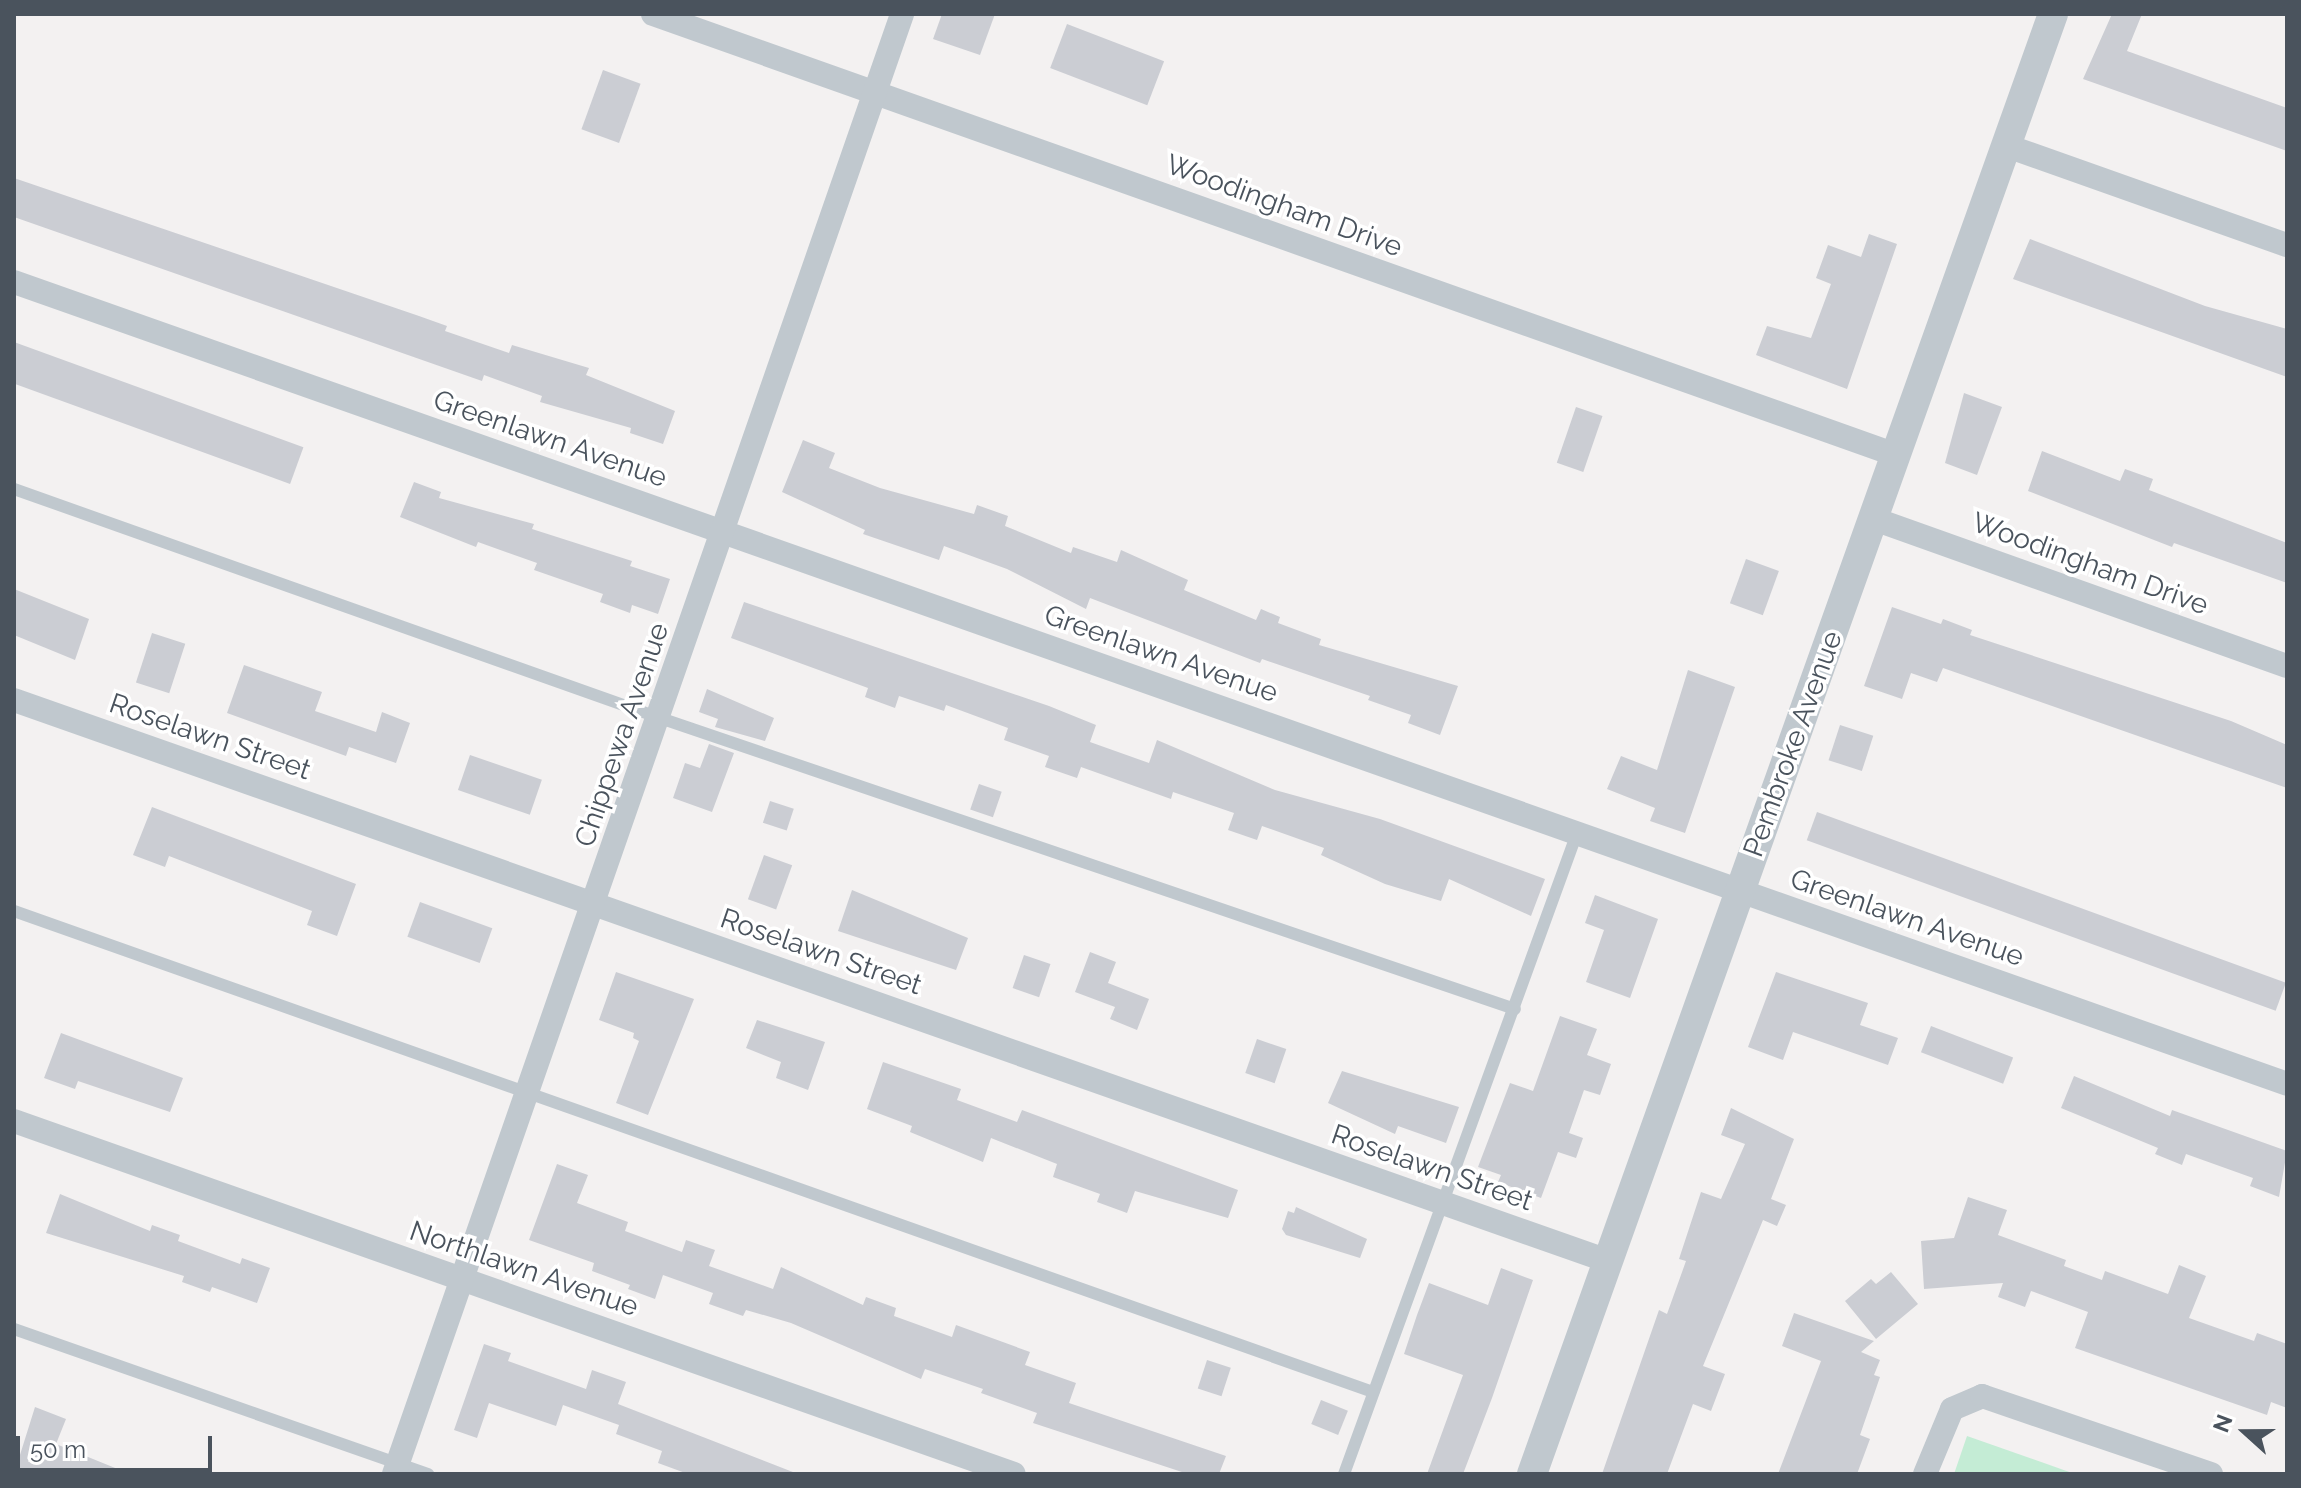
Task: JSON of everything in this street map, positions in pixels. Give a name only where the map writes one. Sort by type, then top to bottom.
[{"type":"street","name":"Woodingham Drive","points":[[653,14],[1896,455]]},
{"type":"street","name":"Chippewa Avenue","points":[[396,1469],[725,532],[902,14]]},
{"type":"street","name":"Pembroke Avenue","points":[[1532,1474],[2053,14]]},
{"type":"street","points":[[2007,146],[2287,245]]},
{"type":"street","name":"Greenlawn Avenue","points":[[14,282],[2287,1084]]},
{"type":"street","name":"Woodingham Drive","points":[[1874,519],[2287,666]]},
{"type":"street","name":"Roselawn Street","points":[[14,700],[1608,1261]]},
{"type":"street","name":"Northlawn Avenue","points":[[14,1121],[1014,1474]]},
{"type":"street","points":[[1925,1474],[1943,1424],[1967,1399],[1996,1398],[2211,1474]]},
{"type":"lane","points":[[14,489],[660,718],[1515,1009]]},
{"type":"lane","points":[[1344,1474],[1445,1204],[1577,833]]},
{"type":"lane","points":[[14,911],[1373,1392]]},
{"type":"lane","points":[[14,1329],[396,1469],[428,1474]]},
{"type":"green space","points":[[1967,1436],[2075,1474],[1954,1474]]},
{"type":"building","points":[[942,14],[995,14],[980,55],[933,39]]},
{"type":"building","points":[[2112,14],[2142,14],[2127,51],[2287,108],[2287,151],[2083,79]]},
{"type":"building","points":[[1067,24],[1164,61],[1147,105],[1050,68]]},
{"type":"building","points":[[603,70],[641,84],[619,143],[581,129]]},
{"type":"building","points":[[14,178],[419,316],[447,326],[445,331],[509,353],[512,345],[589,368],[586,375],[675,411],[663,444],[630,433],[631,428],[540,402],[542,396],[484,375],[482,381],[14,217]]},
{"type":"building","points":[[1869,234],[1897,244],[1847,389],[1756,355],[1767,326],[1811,338],[1831,284],[1816,278],[1828,245],[1861,257]]},
{"type":"building","points":[[2030,239],[2205,306],[2287,329],[2287,377],[2013,279]]},
{"type":"building","points":[[14,342],[303,447],[290,484],[14,384]]},
{"type":"building","points":[[1964,393],[2002,407],[1977,475],[1945,463]]},
{"type":"building","points":[[1576,407],[1602,416],[1583,472],[1557,463]]},
{"type":"building","points":[[803,440],[835,453],[829,468],[880,488],[974,514],[977,505],[1008,516],[1005,526],[1071,553],[1073,547],[1117,562],[1121,550],[1188,580],[1184,590],[1256,620],[1261,609],[1280,617],[1278,623],[1321,639],[1319,645],[1458,686],[1440,735],[1408,723],[1411,715],[1368,700],[1370,696],[1262,659],[1260,663],[1090,598],[1086,609],[1007,569],[944,546],[939,560],[863,534],[865,530],[782,492]]},
{"type":"building","points":[[2042,451],[2120,481],[2125,469],[2153,479],[2149,490],[2287,543],[2287,583],[2174,543],[2172,547],[2028,491]]},
{"type":"building","points":[[414,482],[441,492],[439,498],[534,524],[532,529],[632,561],[630,566],[670,579],[658,614],[632,605],[630,613],[600,602],[603,594],[534,570],[537,563],[478,542],[476,547],[400,517]]},
{"type":"building","points":[[1746,559],[1779,571],[1763,615],[1730,603]]},
{"type":"building","points":[[14,589],[89,619],[75,660],[14,635]]},
{"type":"building","points":[[744,602],[1049,706],[1096,725],[1090,742],[1149,763],[1157,740],[1275,790],[1380,819],[1545,879],[1531,916],[1449,879],[1441,901],[1385,884],[1321,855],[1324,848],[1262,826],[1257,840],[1228,830],[1234,813],[1173,792],[1171,799],[1081,767],[1077,778],[1045,767],[1049,756],[1004,740],[1008,728],[946,705],[944,711],[899,696],[895,708],[865,697],[868,688],[731,638]]},
{"type":"building","points":[[1892,607],[1941,624],[1943,619],[1972,630],[1970,635],[2231,721],[2287,745],[2287,788],[1943,668],[1937,682],[1911,673],[1902,699],[1864,686]]},
{"type":"building","points":[[152,633],[185,644],[169,693],[136,682]]},
{"type":"building","points":[[244,665],[322,692],[315,711],[376,732],[382,712],[410,723],[396,763],[349,747],[346,756],[227,713]]},
{"type":"building","points":[[1688,670],[1735,687],[1685,833],[1650,821],[1655,808],[1607,789],[1621,756],[1657,770]]},
{"type":"building","points":[[707,689],[774,718],[765,741],[715,727],[718,719],[699,712]]},
{"type":"building","points":[[1840,725],[1873,736],[1862,771],[1829,760]]},
{"type":"building","points":[[709,744],[734,753],[712,812],[673,798],[685,763],[700,768]]},
{"type":"building","points":[[470,755],[542,780],[530,815],[458,790]]},
{"type":"building","points":[[979,784],[1002,792],[993,817],[970,810]]},
{"type":"building","points":[[770,801],[794,809],[787,831],[763,823]]},
{"type":"building","points":[[152,807],[356,884],[337,936],[307,925],[312,911],[169,856],[165,867],[133,855]]},
{"type":"building","points":[[1817,812],[2286,983],[2276,1011],[1807,840]]},
{"type":"building","points":[[764,855],[792,865],[776,909],[748,899]]},
{"type":"building","points":[[852,890],[968,938],[956,970],[838,931]]},
{"type":"building","points":[[1595,895],[1658,919],[1630,998],[1586,982],[1604,930],[1585,923]]},
{"type":"building","points":[[420,902],[492,928],[480,963],[407,937]]},
{"type":"building","points":[[1090,952],[1116,962],[1108,983],[1149,999],[1137,1030],[1110,1019],[1115,1007],[1075,992]]},
{"type":"building","points":[[1024,955],[1050,964],[1039,997],[1013,988]]},
{"type":"building","points":[[616,972],[694,999],[648,1115],[616,1103],[639,1041],[633,1038],[634,1033],[599,1020]]},
{"type":"building","points":[[1776,972],[1868,1003],[1860,1025],[1898,1038],[1888,1065],[1793,1032],[1783,1060],[1748,1047]]},
{"type":"building","points":[[1560,1016],[1597,1029],[1587,1055],[1611,1064],[1600,1095],[1584,1090],[1569,1133],[1583,1138],[1576,1158],[1558,1152],[1541,1198],[1498,1182],[1501,1175],[1478,1167],[1510,1083],[1533,1091]]},
{"type":"building","points":[[757,1020],[825,1042],[808,1090],[776,1078],[781,1062],[746,1048]]},
{"type":"building","points":[[1931,1026],[2013,1058],[2003,1084],[1921,1052]]},
{"type":"building","points":[[61,1033],[183,1078],[170,1112],[78,1081],[75,1089],[44,1078]]},
{"type":"building","points":[[1257,1039],[1286,1049],[1275,1083],[1245,1073]]},
{"type":"building","points":[[883,1062],[961,1089],[957,1100],[1017,1122],[1022,1110],[1238,1190],[1228,1218],[1135,1191],[1127,1213],[1097,1202],[1100,1194],[1053,1177],[1057,1164],[991,1138],[983,1162],[910,1132],[912,1126],[867,1109]]},
{"type":"building","points":[[1342,1071],[1459,1107],[1446,1143],[1398,1126],[1395,1134],[1328,1103]]},
{"type":"building","points":[[2074,1076],[2170,1116],[2172,1110],[2287,1151],[2279,1197],[2250,1186],[2253,1178],[2186,1154],[2182,1165],[2155,1154],[2158,1148],[2061,1108]]},
{"type":"building","points":[[1731,1108],[1794,1139],[1771,1199],[1786,1205],[1777,1226],[1763,1220],[1703,1366],[1725,1374],[1711,1411],[1693,1404],[1667,1474],[1602,1474],[1659,1310],[1667,1314],[1686,1261],[1679,1259],[1701,1192],[1721,1199],[1745,1144],[1721,1135]]},
{"type":"building","points":[[557,1164],[588,1175],[577,1203],[628,1222],[625,1231],[682,1252],[686,1240],[715,1250],[709,1266],[773,1289],[781,1267],[863,1305],[866,1297],[896,1308],[894,1316],[952,1337],[956,1325],[1030,1352],[1025,1365],[1076,1383],[1069,1403],[1226,1456],[1219,1474],[1188,1474],[1033,1423],[1037,1413],[981,1393],[983,1389],[925,1369],[921,1379],[791,1323],[746,1310],[743,1316],[709,1304],[713,1293],[663,1275],[655,1299],[628,1289],[630,1285],[592,1271],[594,1263],[529,1240]]},
{"type":"building","points":[[60,1194],[150,1231],[152,1225],[180,1235],[178,1241],[240,1264],[242,1258],[270,1268],[257,1303],[212,1287],[210,1292],[182,1282],[184,1276],[46,1233]]},
{"type":"building","points":[[1968,1197],[2007,1210],[1998,1235],[2066,1260],[2064,1266],[2102,1280],[2105,1271],[2168,1294],[2179,1265],[2206,1276],[2189,1318],[2254,1341],[2257,1333],[2287,1344],[2287,1408],[2271,1402],[2267,1415],[2075,1348],[2088,1312],[2031,1291],[2025,1307],[1998,1297],[2003,1283],[1924,1289],[1921,1241],[1954,1238]]},
{"type":"building","points":[[1296,1207],[1367,1239],[1360,1258],[1286,1235],[1282,1229],[1288,1211],[1294,1213]]},
{"type":"building","points":[[1501,1268],[1533,1280],[1492,1398],[1463,1474],[1427,1474],[1463,1375],[1404,1354],[1417,1315],[1429,1283],[1488,1305]]},
{"type":"building","points":[[1891,1272],[1918,1304],[1876,1339],[1845,1301],[1871,1279],[1876,1284]]},
{"type":"building","points":[[1794,1313],[1874,1341],[1861,1352],[1880,1360],[1874,1375],[1880,1377],[1860,1435],[1870,1439],[1857,1474],[1778,1474],[1821,1361],[1782,1346]]},
{"type":"building","points":[[484,1344],[511,1353],[508,1361],[586,1389],[592,1370],[626,1382],[618,1404],[798,1474],[688,1474],[658,1463],[662,1451],[616,1434],[619,1425],[563,1405],[556,1426],[489,1403],[477,1438],[454,1430]]},
{"type":"building","points":[[1207,1360],[1231,1368],[1222,1396],[1198,1389]]},
{"type":"building","points":[[1321,1400],[1348,1411],[1338,1435],[1311,1424]]},
{"type":"building","points":[[35,1407],[66,1419],[56,1444],[130,1474],[14,1474]]}]
